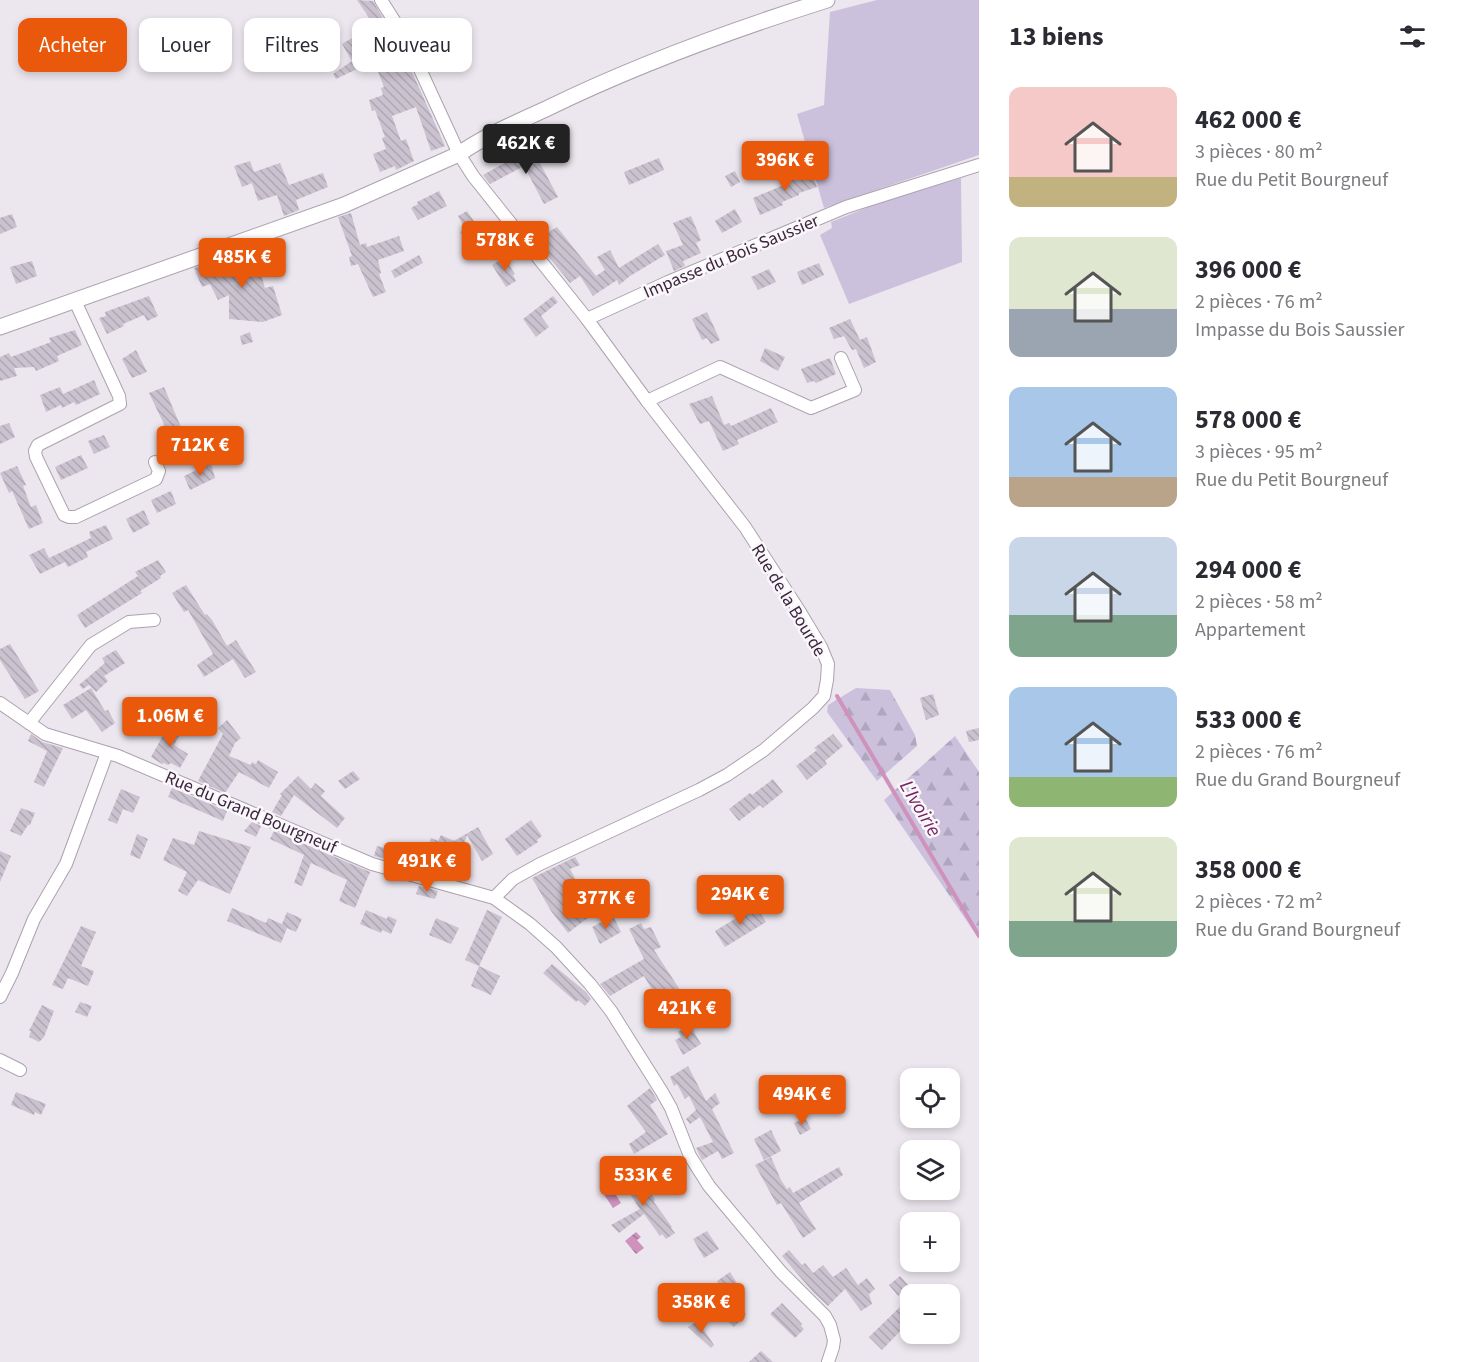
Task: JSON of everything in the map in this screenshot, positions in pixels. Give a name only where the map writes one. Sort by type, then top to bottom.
[{"type":"street","name":"Rue de la Bourde","points":[[381,0],[407,41],[459,154],[472,176],[587,319],[647,401],[745,527],[800,612],[821,647],[828,664],[824,696],[764,750],[727,775],[699,790],[547,860],[513,879],[494,898]]},
{"type":"street","points":[[0,327],[344,205],[459,154],[474,144],[566,99],[648,62],[754,22],[827,0]]},
{"type":"street","name":"Impasse du Bois Saussier","points":[[587,319],[668,282],[846,207],[979,165]]},
{"type":"street","points":[[75,301],[120,404],[38,445],[35,451],[36,457],[64,515],[76,517],[156,479],[159,471],[155,462]]},
{"type":"street","points":[[647,401],[720,368],[811,408],[855,390],[841,358]]},
{"type":"street","points":[[29,723],[91,645],[129,622],[154,620]]},
{"type":"street","name":"Rue du Grand Bourgneuf","points":[[0,703],[45,734],[107,753],[209,793],[372,864],[494,898],[530,924],[556,947],[590,984],[610,1011],[662,1092],[671,1108],[690,1156],[709,1186],[781,1272],[825,1316],[832,1332],[833,1347],[828,1362]]},
{"type":"street","points":[[0,997],[34,919],[66,864],[107,753]]},
{"type":"street","points":[[0,1060],[20,1070]]},
{"type":"green space","points":[[877,0],[979,0],[979,155],[824,208],[797,114],[824,105],[830,12]]},
{"type":"green space","points":[[961,178],[962,262],[849,304],[820,235],[832,228],[831,222],[891,198]]},
{"type":"green space","points":[[856,688],[890,690],[915,735],[917,746],[877,781],[827,712],[828,705]]},
{"type":"green space","points":[[955,736],[979,772],[979,939],[884,800]]},
{"type":"water","points":[[611,1187],[621,1203],[613,1208],[603,1193]]},
{"type":"water","points":[[636,1232],[641,1237],[637,1240],[644,1248],[636,1254],[625,1241]]},
{"type":"building","points":[[357,0],[373,1],[383,18],[369,18]]},
{"type":"building","points":[[352,38],[352,61],[342,44]]},
{"type":"building","points":[[352,61],[352,71],[336,79],[333,74],[340,72],[340,69]]},
{"type":"building","points":[[378,72],[412,72],[445,146],[431,151],[416,107],[392,116],[401,141],[406,139],[414,161],[396,170],[395,166],[380,172],[373,154],[386,149],[382,138],[385,137],[369,100],[383,95],[381,88],[384,87]]},
{"type":"building","points":[[534,152],[558,197],[544,204],[524,166],[490,184],[483,175],[521,154],[523,157]]},
{"type":"building","points":[[659,158],[664,170],[629,185],[624,172]]},
{"type":"building","points":[[250,161],[254,172],[280,163],[289,185],[323,173],[328,187],[296,200],[299,210],[284,216],[277,195],[258,201],[252,183],[242,187],[234,166]]},
{"type":"building","points":[[735,171],[740,182],[731,187],[725,176]]},
{"type":"building","points":[[811,171],[817,187],[799,193],[782,202],[783,205],[760,215],[753,198],[786,184],[785,179]]},
{"type":"building","points":[[439,191],[447,206],[418,220],[411,208],[418,204],[417,202]]},
{"type":"building","points":[[735,209],[742,222],[722,233],[715,221]]},
{"type":"building","points":[[467,211],[492,247],[480,254],[472,243],[469,245],[460,232],[465,229],[458,216]]},
{"type":"building","points":[[351,213],[360,245],[366,243],[367,247],[399,236],[404,251],[378,260],[381,273],[379,274],[386,292],[373,297],[358,264],[351,266],[349,257],[352,256],[338,217]]},
{"type":"building","points":[[12,214],[17,227],[0,234],[0,218]]},
{"type":"building","points":[[691,216],[701,240],[696,243],[701,253],[683,261],[685,266],[674,271],[666,251],[683,245],[673,223]]},
{"type":"building","points":[[557,227],[596,276],[605,270],[597,257],[610,250],[619,268],[658,244],[665,255],[619,285],[617,280],[593,296],[580,276],[570,283],[535,240]]},
{"type":"building","points":[[253,248],[265,288],[273,286],[282,315],[263,322],[229,319],[229,295],[218,300],[210,284],[202,287],[194,268],[218,260],[220,273],[243,262],[240,252]]},
{"type":"building","points":[[419,255],[423,263],[395,278],[391,271]]},
{"type":"building","points":[[506,257],[511,264],[509,265],[515,274],[513,275],[516,281],[506,287],[492,265]]},
{"type":"building","points":[[32,261],[37,276],[16,284],[10,267]]},
{"type":"building","points":[[819,263],[824,275],[802,285],[797,272]]},
{"type":"building","points":[[769,269],[776,282],[758,290],[751,277]]},
{"type":"building","points":[[149,296],[158,316],[147,321],[144,315],[107,334],[99,318],[106,316],[105,312]]},
{"type":"building","points":[[553,296],[558,302],[541,316],[549,327],[536,337],[523,319]]},
{"type":"building","points":[[707,312],[720,340],[711,344],[707,338],[702,340],[692,319]]},
{"type":"building","points":[[850,319],[860,340],[867,337],[876,362],[864,368],[856,349],[852,350],[844,336],[834,339],[829,328]]},
{"type":"building","points":[[75,330],[82,345],[57,356],[59,361],[36,371],[34,367],[14,368],[17,376],[0,381],[0,357],[9,353],[11,357],[51,342],[49,338]]},
{"type":"building","points":[[250,332],[253,342],[242,345],[240,336]]},
{"type":"building","points":[[765,348],[785,357],[778,371],[760,361]]},
{"type":"building","points":[[136,350],[147,372],[132,378],[122,359]]},
{"type":"building","points":[[830,358],[836,374],[816,383],[814,381],[807,383],[801,369]]},
{"type":"building","points":[[94,380],[100,394],[76,405],[74,402],[62,408],[61,405],[46,412],[40,395],[60,387],[63,394]]},
{"type":"building","points":[[164,387],[186,439],[174,445],[149,393]]},
{"type":"building","points":[[712,396],[724,425],[729,423],[731,426],[771,408],[778,422],[737,440],[739,444],[723,451],[709,421],[700,424],[689,404]]},
{"type":"building","points":[[9,423],[15,437],[0,444],[0,426]]},
{"type":"building","points":[[104,435],[110,447],[94,454],[88,441]]},
{"type":"building","points":[[81,455],[88,468],[61,480],[55,467]]},
{"type":"building","points":[[211,463],[215,478],[190,490],[184,476]]},
{"type":"building","points":[[17,466],[26,485],[23,486],[31,507],[36,505],[43,523],[29,529],[12,491],[9,493],[0,473]]},
{"type":"building","points":[[171,491],[176,504],[157,513],[151,500]]},
{"type":"building","points":[[144,510],[150,524],[133,533],[126,519]]},
{"type":"building","points":[[106,525],[113,539],[86,552],[88,557],[68,567],[65,562],[40,574],[29,555],[44,548],[49,558],[91,538],[89,532]]},
{"type":"building","points":[[158,560],[166,572],[160,576],[161,578],[140,591],[142,593],[85,628],[77,615],[138,576],[135,572]]},
{"type":"building","points":[[186,585],[205,615],[207,614],[212,620],[227,646],[236,640],[256,672],[245,678],[233,659],[204,677],[197,665],[213,654],[188,610],[184,612],[172,593]]},
{"type":"building","points":[[10,644],[39,691],[25,699],[0,660],[0,649]]},
{"type":"building","points":[[116,650],[125,663],[104,676],[108,681],[96,692],[89,685],[83,689],[79,685],[105,663],[102,658]]},
{"type":"building","points":[[91,688],[115,723],[102,732],[86,710],[72,719],[63,705]]},
{"type":"building","points":[[933,694],[939,715],[926,720],[920,698]]},
{"type":"building","points":[[150,697],[166,708],[157,722],[140,712]]},
{"type":"building","points":[[227,720],[241,738],[235,743],[229,756],[251,765],[252,762],[256,764],[258,760],[278,772],[269,788],[239,772],[225,793],[198,781],[223,734],[218,728]]},
{"type":"building","points":[[171,721],[183,728],[174,745],[188,754],[180,768],[171,763],[162,764],[151,757]]},
{"type":"building","points":[[979,728],[979,740],[969,742],[966,731]]},
{"type":"building","points":[[31,734],[42,742],[63,748],[44,787],[34,782],[47,751],[28,741]]},
{"type":"building","points":[[833,734],[843,746],[825,761],[827,764],[807,780],[796,766],[817,750],[814,748]]},
{"type":"building","points":[[353,771],[360,779],[345,789],[338,781]]},
{"type":"building","points":[[298,776],[311,789],[315,783],[325,791],[321,796],[345,818],[337,828],[294,795],[281,816],[272,812],[282,795],[280,794]]},
{"type":"building","points":[[773,779],[783,792],[763,808],[760,805],[739,821],[729,809]]},
{"type":"building","points":[[172,788],[227,811],[223,821],[168,797]]},
{"type":"building","points":[[121,789],[140,797],[133,813],[123,809],[117,824],[108,820]]},
{"type":"building","points":[[21,808],[35,813],[30,825],[21,836],[10,831]]},
{"type":"building","points":[[531,820],[542,836],[537,840],[538,842],[517,856],[505,839]]},
{"type":"building","points":[[252,822],[261,826],[256,837],[244,831]]},
{"type":"building","points":[[478,827],[493,854],[482,861],[467,835],[457,863],[426,851],[431,838],[438,841],[441,835],[454,841]]},
{"type":"building","points":[[199,831],[251,847],[230,894],[198,880],[187,896],[178,891],[187,872],[163,860],[173,838],[194,845]]},
{"type":"building","points":[[274,831],[370,872],[355,908],[339,901],[347,880],[311,863],[302,886],[294,883],[304,855],[270,839]]},
{"type":"building","points":[[137,834],[148,839],[140,859],[130,855]]},
{"type":"building","points":[[410,844],[421,847],[419,858],[427,861],[425,868],[374,856],[377,846],[408,855]]},
{"type":"building","points":[[0,851],[11,856],[0,882]]},
{"type":"building","points":[[575,857],[580,865],[570,869],[582,891],[573,896],[589,917],[568,933],[551,911],[532,878]]},
{"type":"building","points":[[419,886],[438,891],[435,899],[416,894]]},
{"type":"building","points":[[756,906],[766,922],[725,947],[715,931]]},
{"type":"building","points":[[232,908],[266,923],[268,918],[282,924],[287,912],[302,919],[296,932],[287,928],[281,943],[227,921]]},
{"type":"building","points":[[366,910],[387,919],[388,916],[397,920],[391,934],[382,930],[381,933],[360,924]]},
{"type":"building","points":[[487,910],[502,917],[479,966],[465,960]]},
{"type":"building","points":[[613,916],[621,932],[600,944],[592,927]]},
{"type":"building","points":[[436,918],[459,928],[451,944],[429,935]]},
{"type":"building","points":[[641,923],[644,929],[651,927],[661,947],[654,950],[682,993],[684,998],[675,1003],[672,998],[661,1005],[644,976],[610,996],[600,984],[644,959],[629,929]]},
{"type":"building","points":[[81,926],[96,932],[81,966],[94,971],[88,986],[68,978],[63,989],[52,985]]},
{"type":"building","points":[[552,964],[586,992],[591,999],[585,1006],[578,1000],[576,1002],[543,973]]},
{"type":"building","points":[[479,966],[500,976],[491,995],[471,986]]},
{"type":"building","points":[[80,1002],[92,1006],[87,1017],[75,1012]]},
{"type":"building","points":[[42,1005],[54,1011],[44,1037],[39,1042],[29,1037],[31,1031],[29,1031]]},
{"type":"building","points":[[690,1025],[701,1044],[683,1055],[675,1040],[681,1037],[678,1032]]},
{"type":"building","points":[[688,1066],[706,1101],[715,1093],[720,1103],[712,1109],[734,1153],[722,1159],[718,1151],[702,1160],[696,1148],[713,1142],[700,1117],[690,1124],[686,1119],[696,1110],[689,1096],[685,1099],[677,1084],[674,1086],[670,1077]]},
{"type":"building","points":[[650,1088],[657,1100],[650,1105],[668,1134],[634,1154],[629,1144],[646,1132],[627,1106]]},
{"type":"building","points":[[16,1092],[46,1104],[41,1115],[35,1112],[34,1115],[11,1105]]},
{"type":"building","points":[[805,1118],[811,1129],[800,1135],[794,1123]]},
{"type":"building","points":[[771,1130],[781,1151],[764,1160],[754,1139]]},
{"type":"building","points":[[771,1157],[781,1180],[787,1189],[790,1187],[793,1193],[839,1167],[843,1175],[799,1203],[816,1229],[803,1238],[781,1203],[777,1205],[755,1165]]},
{"type":"building","points":[[636,1171],[675,1233],[666,1239],[662,1234],[660,1236],[644,1214],[619,1233],[611,1225],[640,1209],[628,1191],[624,1193],[618,1182]]},
{"type":"building","points":[[707,1231],[719,1249],[704,1258],[693,1239]]},
{"type":"building","points":[[789,1250],[802,1265],[805,1263],[813,1273],[823,1265],[833,1277],[846,1268],[858,1285],[867,1278],[875,1289],[869,1294],[872,1304],[861,1311],[845,1289],[828,1306],[782,1256]]},
{"type":"building","points":[[730,1272],[743,1293],[732,1300],[746,1314],[734,1327],[720,1313],[724,1311],[714,1293],[721,1288],[717,1281]]},
{"type":"building","points":[[900,1276],[907,1284],[900,1284],[898,1296],[889,1285]]},
{"type":"building","points":[[782,1303],[804,1329],[795,1338],[770,1314]]},
{"type":"building","points":[[900,1307],[900,1331],[882,1350],[869,1337]]},
{"type":"building","points":[[698,1321],[714,1345],[711,1348],[688,1327]]},
{"type":"building","points":[[761,1351],[773,1362],[749,1362]]},
{"type":"waterway","name":"L'Ivoirie","points":[[837,696],[979,936]]}]
